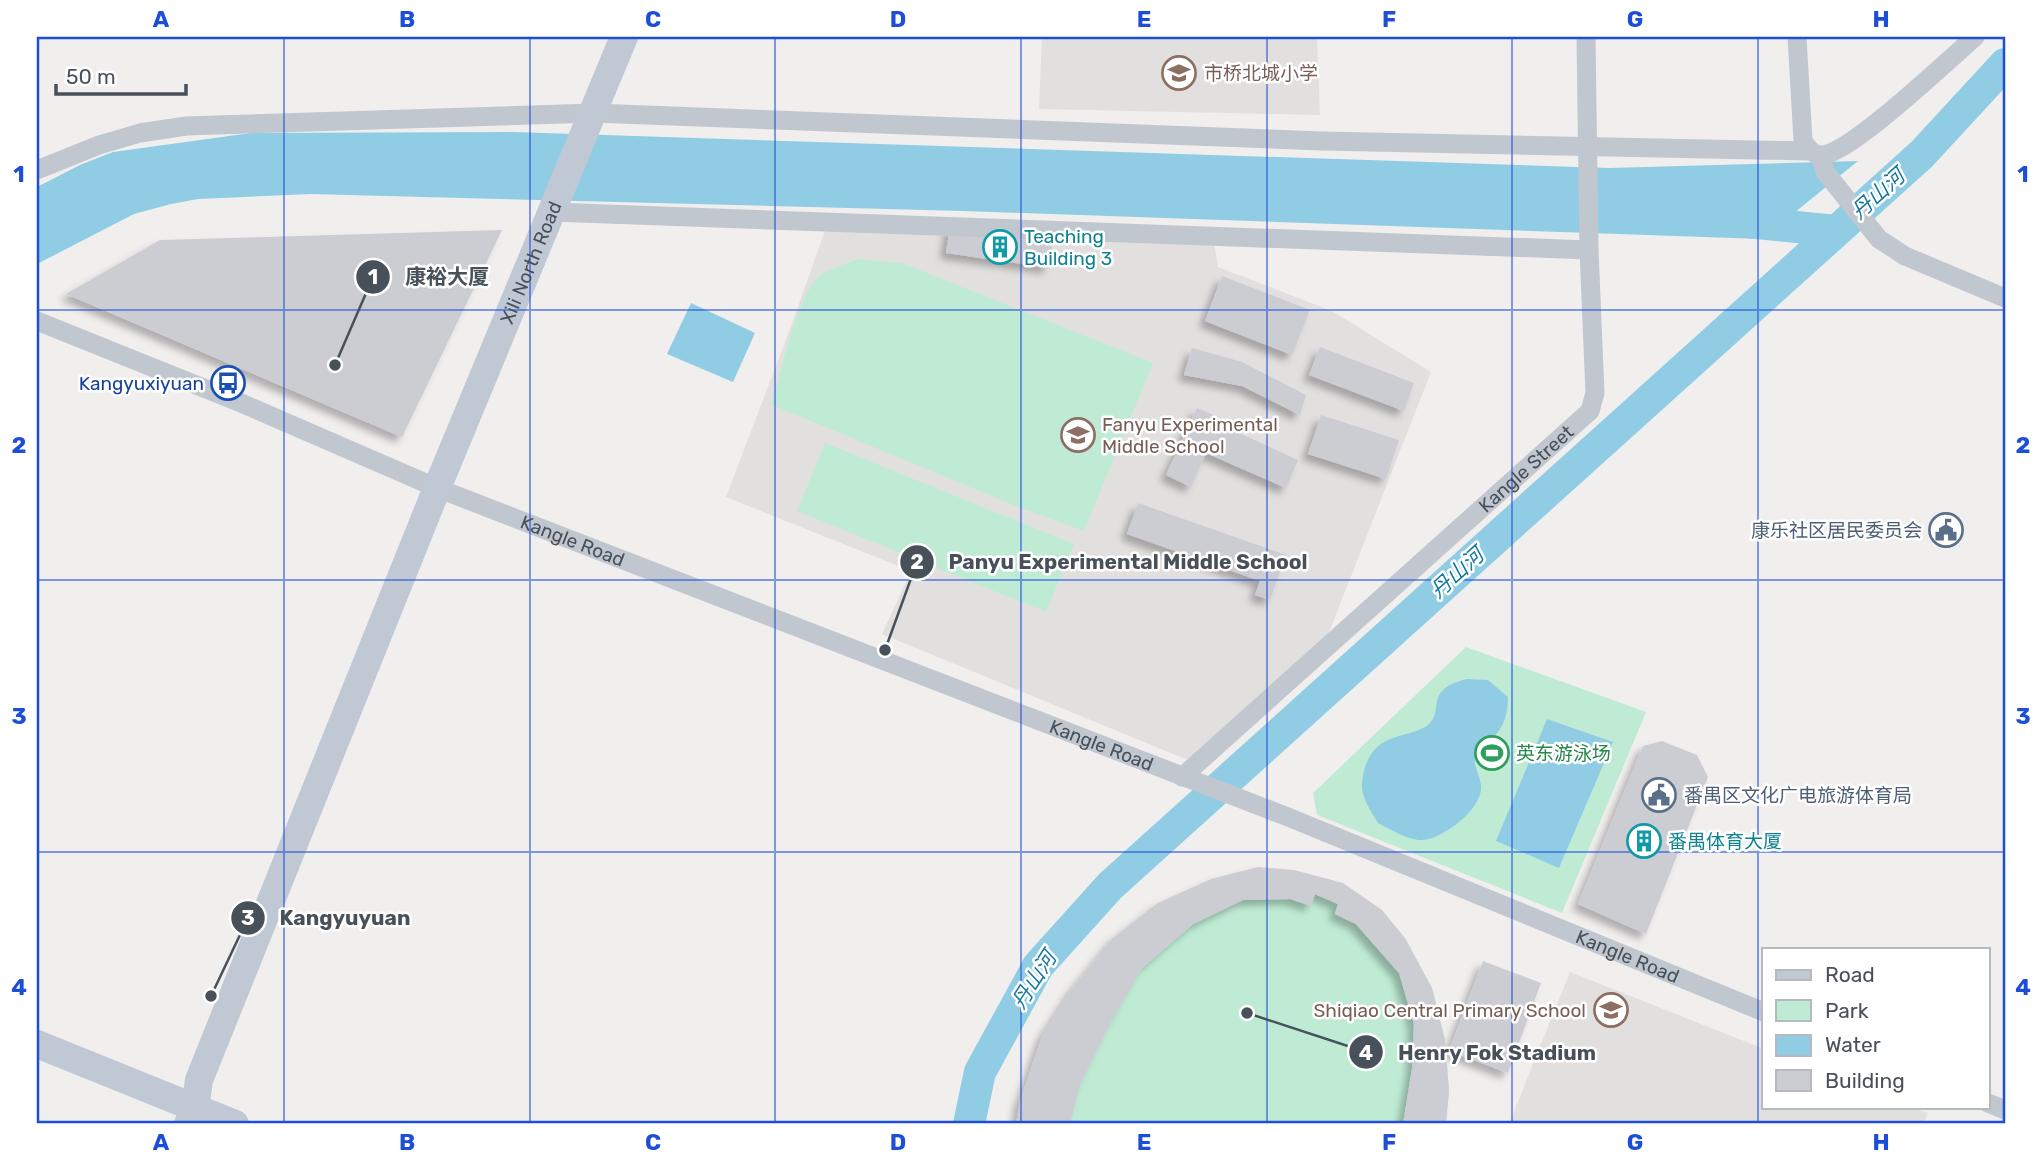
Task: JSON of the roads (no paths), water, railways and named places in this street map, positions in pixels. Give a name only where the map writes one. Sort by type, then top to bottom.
[{"type":"street","name":"Xili North Road","points":[[183,1115],[436,488],[624,37]]},
{"type":"street","name":"Kangle Street","points":[[1191,781],[1590,411],[1595,393],[1589,250],[1586,37]]},
{"type":"street","points":[[1797,37],[1802,141],[1815,154],[1826,173],[1879,239],[1905,256],[2005,298]]},
{"type":"street","points":[[37,170],[99,145],[140,133],[186,126],[594,113],[1588,154],[1815,154],[1835,152],[1870,128],[1975,37]]},
{"type":"street","points":[[552,212],[1589,250]]},
{"type":"street","name":"Kangle Road","points":[[37,321],[241,403],[436,488],[1288,817],[1762,1011]]},
{"type":"street","points":[[37,1044],[183,1115],[235,1124]]},
{"type":"water","points":[[514,132],[1609,168],[1858,161],[1762,239],[963,211],[310,194],[198,199],[171,204],[134,214],[37,264],[37,187],[113,152],[251,133]]},
{"type":"water","points":[[691,303],[755,333],[733,382],[667,354]]},
{"type":"water","points":[[1467,679],[1488,680],[1508,697],[1501,728],[1481,745],[1476,754],[1480,794],[1470,812],[1441,834],[1423,840],[1406,837],[1378,823],[1366,802],[1362,788],[1363,775],[1370,756],[1384,742],[1425,727],[1435,715],[1439,695],[1444,689]]},
{"type":"water","points":[[1547,719],[1613,742],[1559,868],[1496,841]]},
{"type":"waterway","name":"丹山河","points":[[969,1124],[980,1072],[1038,966],[1110,886],[1922,154],[2005,64]]},
{"type":"waterway","points":[[1737,221],[1836,231]]},
{"type":"place","name":"市桥北城小学","points":[[1179,73]]},
{"type":"place","name":"Teaching Building 3","points":[[1000,247]]},
{"type":"place","name":"康裕大厦","points":[[335,365]]},
{"type":"place","name":"Kangyuxiyuan","points":[[228,383]]},
{"type":"place","name":"Fanyu Experimental Middle School","points":[[1078,435]]},
{"type":"place","name":"康乐社区居民委员会","points":[[1946,530]]},
{"type":"place","name":"Panyu Experimental Middle School","points":[[885,650]]},
{"type":"place","name":"英东游泳场","points":[[1492,753]]},
{"type":"place","name":"番禺区文化广电旅游体育局","points":[[1659,795]]},
{"type":"place","name":"番禺体育大厦","points":[[1644,841]]},
{"type":"place","name":"Kangyuyuan","points":[[211,996]]},
{"type":"place","name":"Shiqiao Central Primary School","points":[[1611,1010]]},
{"type":"place","name":"Henry Fok Stadium","points":[[1247,1013]]}]
